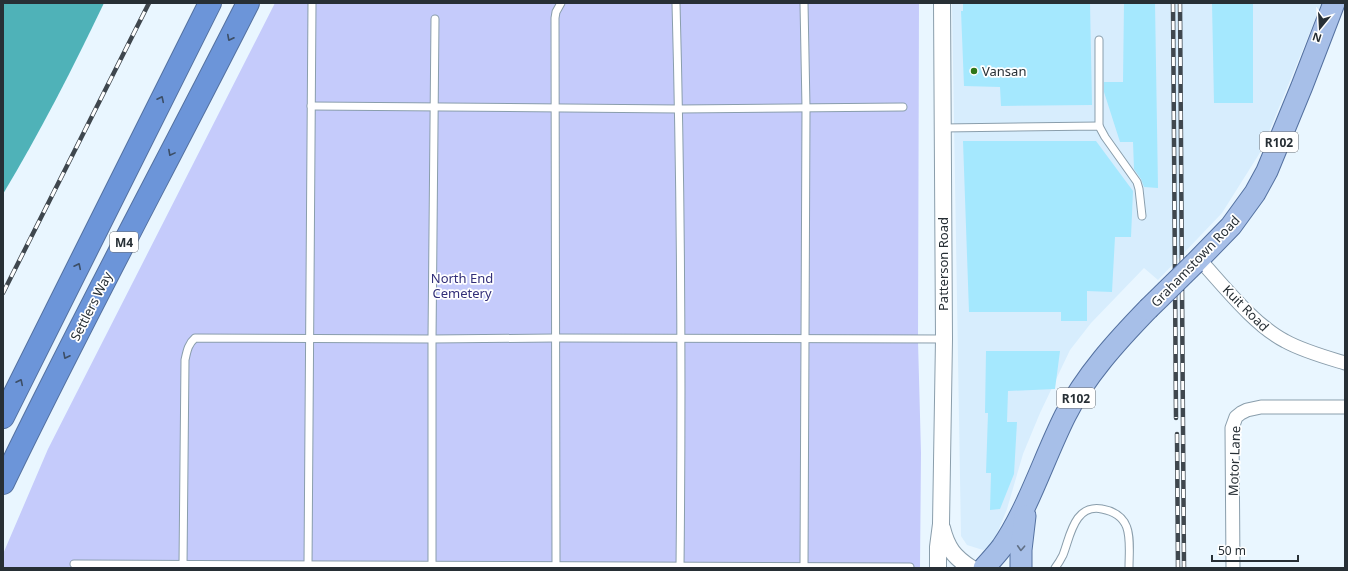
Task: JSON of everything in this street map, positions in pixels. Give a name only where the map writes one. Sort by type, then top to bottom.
[{"type":"highway","name":"M4","points":[[3,417],[210,3]]},
{"type":"highway","name":"Settlers Way","points":[[3,483],[105,278],[195,109],[248,3]]},
{"type":"main road","name":"Grahamstown Road","points":[[984,568],[1001,548],[1012,530],[1027,501],[1065,415],[1086,381],[1118,341],[1231,226],[1255,193],[1266,171],[1302,86],[1334,3]]},
{"type":"main road","name":"Grahamstown Road","points":[[1021,568],[1021,550],[1027,501]]},
{"type":"street","name":"Patterson Road","points":[[938,568],[938,546],[941,524],[944,339],[942,3]]},
{"type":"street","name":"Kuit Road","points":[[1197,261],[1270,332],[1285,342],[1295,346],[1345,362]]},
{"type":"street","name":"Motor Lane","points":[[1233,568],[1232,428],[1236,417],[1247,410],[1261,407],[1345,407]]},
{"type":"street","name":"Patterson Road","points":[[941,524],[945,540],[950,549],[957,557],[971,568]]},
{"type":"lane","points":[[308,565],[312,3]]},
{"type":"lane","points":[[556,566],[555,18],[556,12],[561,3]]},
{"type":"lane","points":[[676,3],[679,109],[681,338],[680,567]]},
{"type":"lane","points":[[804,3],[806,108],[804,568]]},
{"type":"lane","points":[[432,566],[432,339],[435,19]]},
{"type":"lane","points":[[1099,40],[1099,126],[1137,182],[1142,216]]},
{"type":"lane","points":[[311,106],[555,109],[903,107]]},
{"type":"lane","points":[[943,128],[1099,126]]},
{"type":"lane","points":[[183,565],[185,360],[190,342],[195,338],[944,339]]},
{"type":"lane","points":[[1055,568],[1062,556],[1075,522],[1083,512],[1098,508],[1114,512],[1126,522],[1128,534],[1129,568]]},
{"type":"lane","points":[[74,564],[804,568],[910,567]]},
{"type":"shaded area","points":[[3,3],[104,3],[56,100],[3,194]]},
{"type":"shaded area","points":[[952,3],[1322,3],[1261,151],[1222,213],[1158,280],[1144,268],[1091,323],[1070,350],[1040,413],[1023,454],[1007,509],[992,546],[983,550],[967,545],[961,536]]},
{"type":"green space","name":"North End Cemetery","points":[[275,3],[919,3],[918,341],[921,453],[920,568],[3,568],[3,554],[48,449]]},
{"type":"building","points":[[963,3],[1090,3],[1092,105],[1001,106],[1000,87],[964,86],[961,11],[963,11]]},
{"type":"building","points":[[1124,3],[1155,3],[1158,188],[1144,187],[1141,179],[1134,169],[1133,142],[1120,142],[1104,92],[1104,82],[1123,82]]},
{"type":"building","points":[[1212,3],[1253,3],[1253,103],[1214,103]]},
{"type":"building","points":[[963,141],[1096,141],[1133,191],[1131,237],[1115,237],[1112,292],[1087,291],[1087,321],[1061,321],[1061,312],[969,312]]},
{"type":"building","points":[[986,351],[1060,351],[1055,389],[1008,391],[1007,422],[1017,422],[1014,474],[1000,509],[990,510],[991,473],[986,473],[988,413],[985,413]]},
{"type":"railway","points":[[3,293],[149,3]]},
{"type":"railway","points":[[1173,3],[1176,418]]},
{"type":"railway","points":[[1180,3],[1184,568]]},
{"type":"railway","points":[[1177,434],[1178,568]]},
{"type":"place","name":"Vansan","points":[[974,71]]}]
